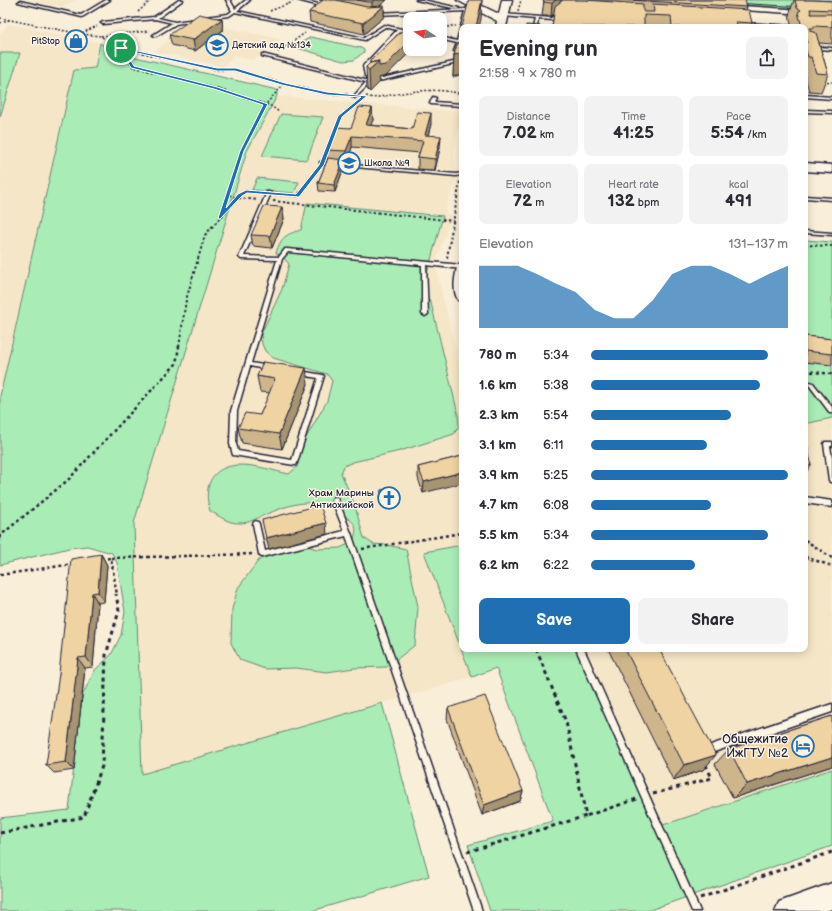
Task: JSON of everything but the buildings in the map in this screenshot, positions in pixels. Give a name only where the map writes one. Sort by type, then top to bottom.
[{"type":"main road","points":[[467,5],[503,21],[507,0]]},
{"type":"main road","points":[[808,167],[832,169]]},
{"type":"main road","points":[[790,911],[832,896]]},
{"type":"street","points":[[724,7],[832,14]]},
{"type":"lane","points":[[20,2],[82,16],[108,0]]},
{"type":"lane","points":[[155,18],[181,0]]},
{"type":"lane","points":[[228,0],[234,11],[365,39],[384,26],[403,31]]},
{"type":"lane","points":[[155,35],[175,23],[229,15],[248,0]]},
{"type":"lane","points":[[299,0],[329,7]]},
{"type":"lane","points":[[418,0],[467,5]]},
{"type":"lane","points":[[375,14],[467,5]]},
{"type":"lane","points":[[462,24],[467,5]]},
{"type":"lane","points":[[503,21],[537,17],[552,19],[561,12],[565,13]]},
{"type":"lane","points":[[536,24],[537,17]]},
{"type":"lane","points":[[103,23],[155,18],[175,23]]},
{"type":"lane","points":[[369,82],[365,66],[399,30]]},
{"type":"lane","points":[[454,62],[459,38]]},
{"type":"lane","points":[[447,40],[458,42]]},
{"type":"lane","points":[[808,47],[832,49]]},
{"type":"lane","points":[[262,55],[369,82],[459,61]]},
{"type":"lane","points":[[356,95],[369,82]]},
{"type":"lane","points":[[808,96],[832,98]]},
{"type":"lane","points":[[434,98],[432,103],[459,105]]},
{"type":"lane","points":[[808,111],[832,112]]},
{"type":"lane","points":[[823,112],[832,116]]},
{"type":"lane","points":[[322,163],[459,174]]},
{"type":"lane","points":[[269,193],[241,256],[280,259]]},
{"type":"lane","points":[[808,197],[832,199]]},
{"type":"lane","points":[[808,232],[832,234]]},
{"type":"lane","points":[[292,372],[321,376],[294,463],[235,453],[233,444],[234,411],[280,259],[287,250],[459,267]]},
{"type":"lane","points":[[424,263],[425,314]]},
{"type":"lane","points":[[248,364],[277,369]]},
{"type":"lane","points":[[811,384],[832,411]]},
{"type":"lane","points":[[832,444],[827,444],[832,480]]},
{"type":"lane","points":[[335,500],[354,550],[478,911]]},
{"type":"lane","points":[[808,500],[832,504]]},
{"type":"lane","points":[[256,524],[262,554],[348,533]]},
{"type":"lane","points":[[581,652],[696,911]]},
{"type":"lane","points":[[701,753],[832,708]]},
{"type":"path","points":[[129,20],[151,0]]},
{"type":"path","points":[[258,16],[299,0]]},
{"type":"path","points":[[520,2],[525,0]]},
{"type":"path","points":[[0,18],[81,34],[100,36],[164,29]]},
{"type":"path","points":[[0,23],[11,20]]},
{"type":"path","points":[[81,34],[103,23]]},
{"type":"path","points":[[447,28],[459,25]]},
{"type":"path","points":[[271,57],[312,27]]},
{"type":"path","points":[[100,36],[121,48],[217,70],[236,70],[284,84],[327,94],[356,95]]},
{"type":"path","points":[[121,48],[133,67],[215,88],[266,104],[279,112]]},
{"type":"path","points":[[818,81],[832,82]]},
{"type":"path","points":[[220,218],[229,195],[242,151],[266,104],[284,84]]},
{"type":"path","points":[[362,99],[365,96],[373,98],[435,90],[459,93]]},
{"type":"path","points":[[334,134],[340,116],[358,103]]},
{"type":"path","points":[[0,538],[1,535],[68,480],[176,364],[186,300],[203,242],[206,235],[237,198],[246,191],[297,196],[322,163]]},
{"type":"path","points":[[447,258],[459,188]]},
{"type":"path","points":[[229,195],[237,198],[260,200]]},
{"type":"path","points":[[268,201],[454,221]]},
{"type":"path","points":[[808,245],[832,246]]},
{"type":"path","points":[[808,371],[832,374]]},
{"type":"path","points":[[354,550],[459,533]]},
{"type":"path","points":[[808,542],[832,558]]},
{"type":"path","points":[[96,560],[111,558],[262,554]]},
{"type":"path","points":[[0,833],[84,817],[102,766],[106,655],[119,611],[111,558]]},
{"type":"path","points":[[808,558],[832,566]]},
{"type":"path","points":[[0,575],[74,564]]},
{"type":"path","points":[[537,652],[566,722],[586,816]]},
{"type":"path","points":[[459,854],[586,816],[646,796],[712,778],[701,753]]},
{"type":"path","points":[[691,901],[832,852]]},
{"type":"shaded area","points":[[27,0],[76,0],[61,7]]},
{"type":"shaded area","name":"Детский сад №134","points":[[197,21],[280,39],[253,60],[234,57],[223,67],[154,51]]},
{"type":"shaded area","points":[[8,24],[100,43],[95,68],[74,70],[0,396],[0,117],[20,54],[0,53],[0,35]]},
{"type":"shaded area","points":[[277,96],[459,112],[459,127],[454,151],[456,175],[445,214],[452,215],[435,264],[459,363],[459,546],[424,552],[459,643],[459,652],[462,652],[472,677],[142,774],[134,523],[247,151]]},
{"type":"shaded area","points":[[808,240],[832,242],[832,846],[695,895],[585,652],[808,652]]},
{"type":"green space","points":[[639,0],[832,0],[832,13]]},
{"type":"green space","points":[[311,37],[361,48],[364,52],[354,60],[343,61],[297,48],[297,45]]},
{"type":"green space","points":[[100,43],[114,52],[277,90],[277,96],[247,151],[134,523],[142,774],[382,703],[429,876],[312,911],[0,911],[0,818],[69,810],[82,696],[95,670],[111,655],[121,635],[125,612],[117,563],[112,553],[87,546],[69,548],[0,565],[0,396],[74,70],[95,68]]},
{"type":"green space","points":[[0,53],[20,53],[0,117]]},
{"type":"green space","points":[[281,114],[323,117],[307,160],[262,156]]},
{"type":"green space","points":[[257,178],[299,182],[294,193],[252,190]]},
{"type":"green space","points":[[307,203],[443,216],[423,288],[431,303],[458,414],[459,426],[454,434],[400,451],[353,462],[344,466],[341,473],[354,503],[364,538],[373,544],[406,549],[418,607],[415,645],[387,667],[354,668],[327,672],[296,668],[265,669],[240,660],[231,643],[232,609],[238,588],[258,561],[270,553],[303,545],[317,549],[340,548],[353,542],[356,532],[354,523],[333,509],[323,505],[303,503],[293,505],[249,522],[237,523],[225,520],[210,511],[208,502],[207,493],[212,479],[216,473],[231,466],[247,465],[289,474],[297,467],[299,450],[327,401],[332,381],[327,374],[273,358],[265,351],[262,344],[261,334],[282,289],[289,264],[283,257],[276,253],[280,243],[285,237],[291,233],[301,230]]},
{"type":"green space","points":[[808,240],[832,242],[832,418],[809,423]]},
{"type":"green space","points":[[459,546],[459,643],[424,552]]},
{"type":"green space","points":[[462,652],[585,652],[663,825],[832,769],[832,846],[647,911],[490,911],[468,845],[553,821],[496,668],[472,677]]},
{"type":"tram line","points":[[735,3],[803,7]]},
{"type":"place","name":"PitStop","points":[[76,41]]},
{"type":"place","name":"Детский сад №134","points":[[217,45]]},
{"type":"place","name":"Школа №9","points":[[349,163]]},
{"type":"place","name":"Храм Марины Антиохийской","points":[[389,498]]},
{"type":"place","name":"Общежитие ИжГТУ №2","points":[[803,746]]},
{"type":"route","points":[[121,48],[217,70],[236,70],[284,84],[327,94],[357,94],[365,96],[340,116],[321,165],[297,196],[246,191],[240,195],[220,218],[229,195],[242,151],[266,104],[215,88],[133,67],[121,48]]}]
